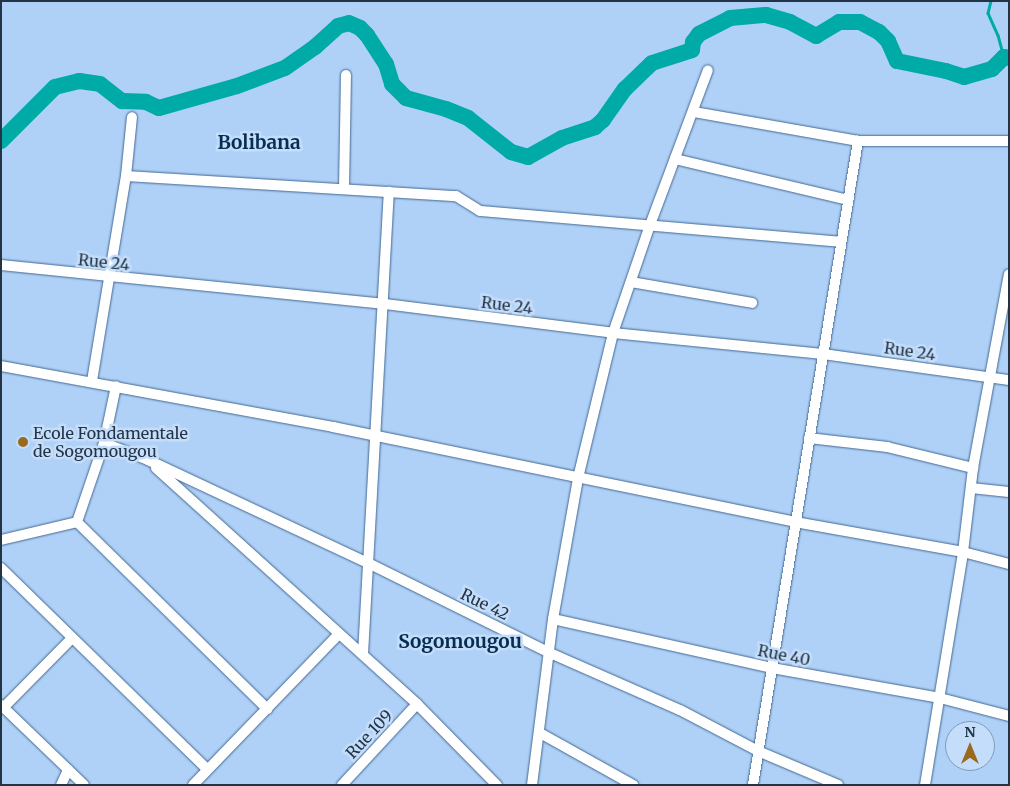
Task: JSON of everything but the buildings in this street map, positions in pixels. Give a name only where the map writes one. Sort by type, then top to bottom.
[{"type":"street","points":[[532,785],[553,619],[578,478],[613,333],[650,225],[694,112],[708,70]]},
{"type":"street","points":[[344,189],[346,75]]},
{"type":"street","points":[[694,112],[858,141],[1009,141]]},
{"type":"street","points":[[92,381],[126,176],[132,117]]},
{"type":"street","points":[[752,785],[858,141]]},
{"type":"street","points":[[675,159],[848,200]]},
{"type":"street","points":[[126,176],[456,196],[480,210],[842,242]]},
{"type":"street","points":[[364,654],[390,192]]},
{"type":"street","name":"Rue 24","points":[[1,266],[385,304],[613,333],[823,354],[1009,380]]},
{"type":"street","points":[[925,785],[964,552],[973,468],[1009,274]]},
{"type":"street","points":[[630,282],[752,303]]},
{"type":"street","points":[[1,366],[92,381],[376,436],[795,522],[964,552],[1009,564]]},
{"type":"street","points":[[77,522],[104,443],[116,386]]},
{"type":"street","points":[[809,438],[887,447],[973,468]]},
{"type":"street","name":"Rue 42","points":[[104,443],[148,460],[550,653],[680,710],[758,750],[838,785]]},
{"type":"street","name":"Rue 42","points":[[148,460],[418,704],[497,785]]},
{"type":"street","points":[[971,488],[1009,492]]},
{"type":"street","points":[[1,540],[77,522]]},
{"type":"street","points":[[77,522],[267,709]]},
{"type":"street","points":[[1,568],[206,769]]},
{"type":"street","name":"Rue 40","points":[[553,619],[772,668],[940,698],[1009,716]]},
{"type":"street","points":[[193,785],[206,769],[339,634]]},
{"type":"street","points":[[72,638],[3,706],[84,785]]},
{"type":"street","name":"Rue 109","points":[[342,785],[418,704]]},
{"type":"street","points":[[540,733],[633,785]]},
{"type":"street","points":[[61,785],[68,770]]},
{"type":"waterway","points":[[991,1],[988,13],[998,35],[1004,57]]},
{"type":"waterway","points":[[1,141],[55,87],[79,81],[100,84],[122,101],[146,102],[159,108],[237,86],[285,68],[315,47],[338,26],[349,23],[360,28],[367,35],[386,64],[392,84],[406,98],[446,109],[468,118],[511,152],[528,157],[562,138],[595,127],[603,120],[625,89],[652,63],[692,50],[693,42],[699,34],[730,18],[766,15],[790,22],[816,36],[839,22],[860,22],[879,32],[888,41],[897,61],[946,71],[964,77],[992,69],[1004,57],[1009,58]]},
{"type":"place","name":"Ecole Fondamentale de Sogomougou","points":[[23,442]]},
{"type":"district","name":"Bolibana","points":[[259,143]]},
{"type":"district","name":"Sogomougou","points":[[460,642]]}]
